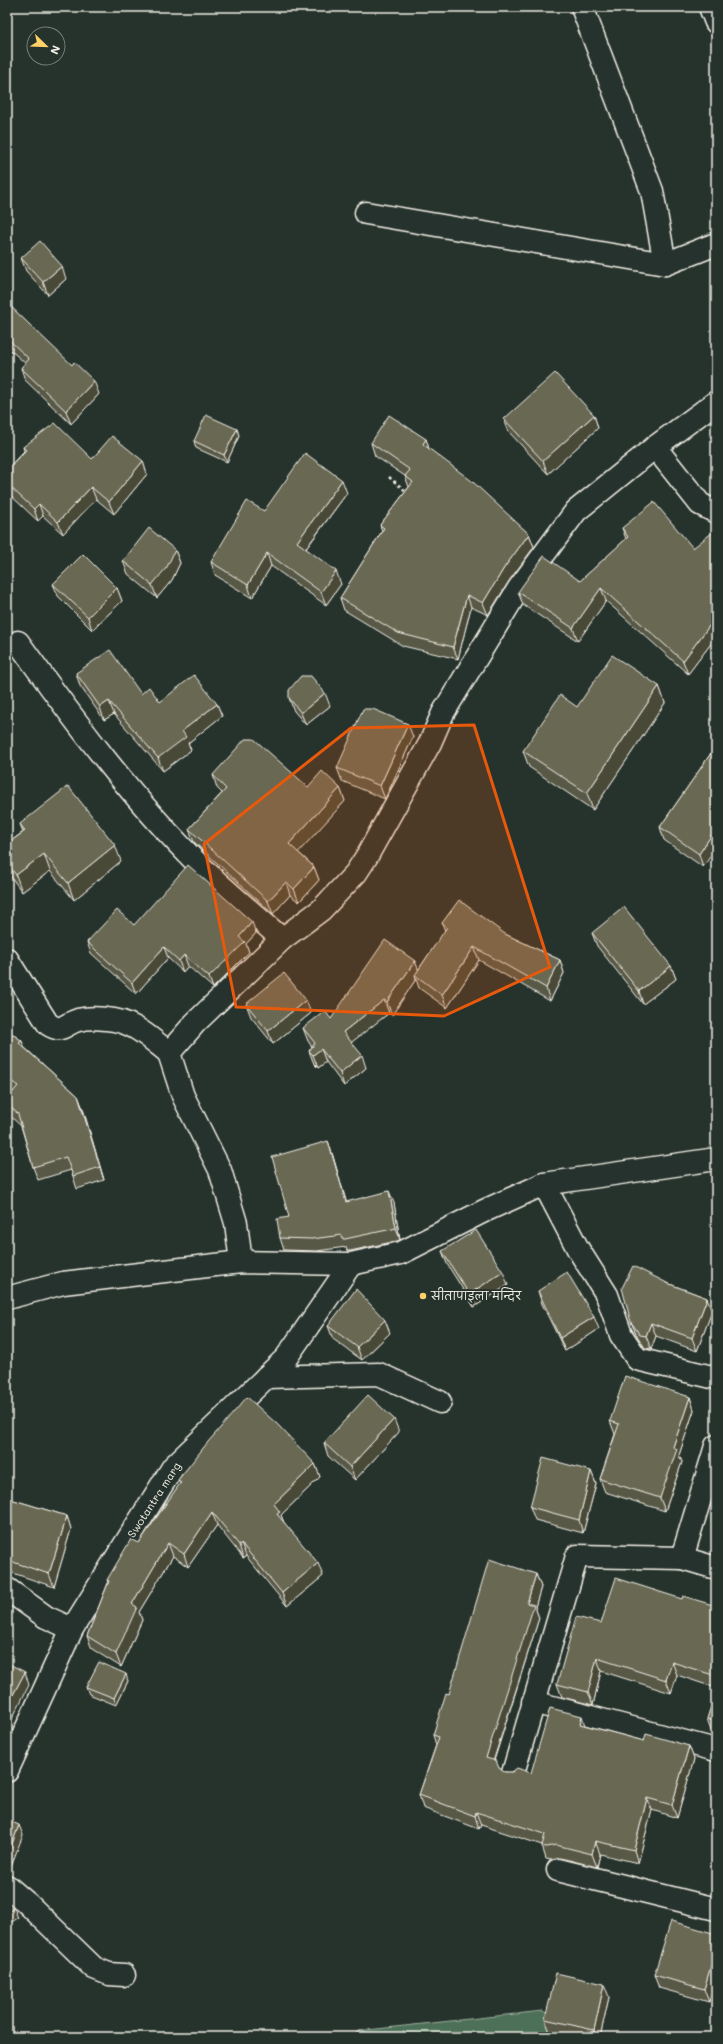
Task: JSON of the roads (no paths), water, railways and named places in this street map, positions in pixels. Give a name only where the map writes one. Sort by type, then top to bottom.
[{"type":"street","points":[[582,7],[625,116],[652,191],[665,264]]},
{"type":"street","points":[[710,7],[716,22]]},
{"type":"street","points":[[366,212],[665,264],[716,244]]},
{"type":"street","points":[[169,1053],[194,1023],[282,939],[321,910],[356,873],[430,743],[443,713],[519,588],[576,511],[655,447],[716,402]]},
{"type":"street","points":[[655,447],[700,504],[716,512]]},
{"type":"street","points":[[18,642],[84,734],[152,814],[201,867],[282,939]]},
{"type":"street","points":[[7,959],[48,1024],[55,1029],[62,1029],[79,1020],[107,1019],[136,1026],[169,1053],[182,1096],[220,1170],[236,1223],[241,1262]]},
{"type":"street","points":[[7,1298],[63,1283],[241,1262],[351,1264],[401,1253],[484,1211],[544,1184],[716,1159]]},
{"type":"street","points":[[544,1184],[578,1249],[607,1295],[621,1335],[637,1359],[716,1378]]},
{"type":"street","name":"Swotantra marg","points":[[10,1759],[72,1629],[173,1466],[286,1358],[351,1264]]},
{"type":"street","points":[[266,1377],[379,1374],[440,1402]]},
{"type":"street","points":[[682,1558],[716,1446]]},
{"type":"street","points":[[513,1773],[577,1556],[682,1558],[716,1568]]},
{"type":"street","points":[[7,1589],[46,1617],[72,1629]]},
{"type":"street","points":[[533,1702],[716,1750]]},
{"type":"street","points":[[558,1870],[716,1909]]},
{"type":"street","points":[[7,1886],[28,1904],[94,1968],[109,1974],[124,1975]]},
{"type":"place","name":"सीतापाइला मन्दिर","points":[[423,1296]]}]
